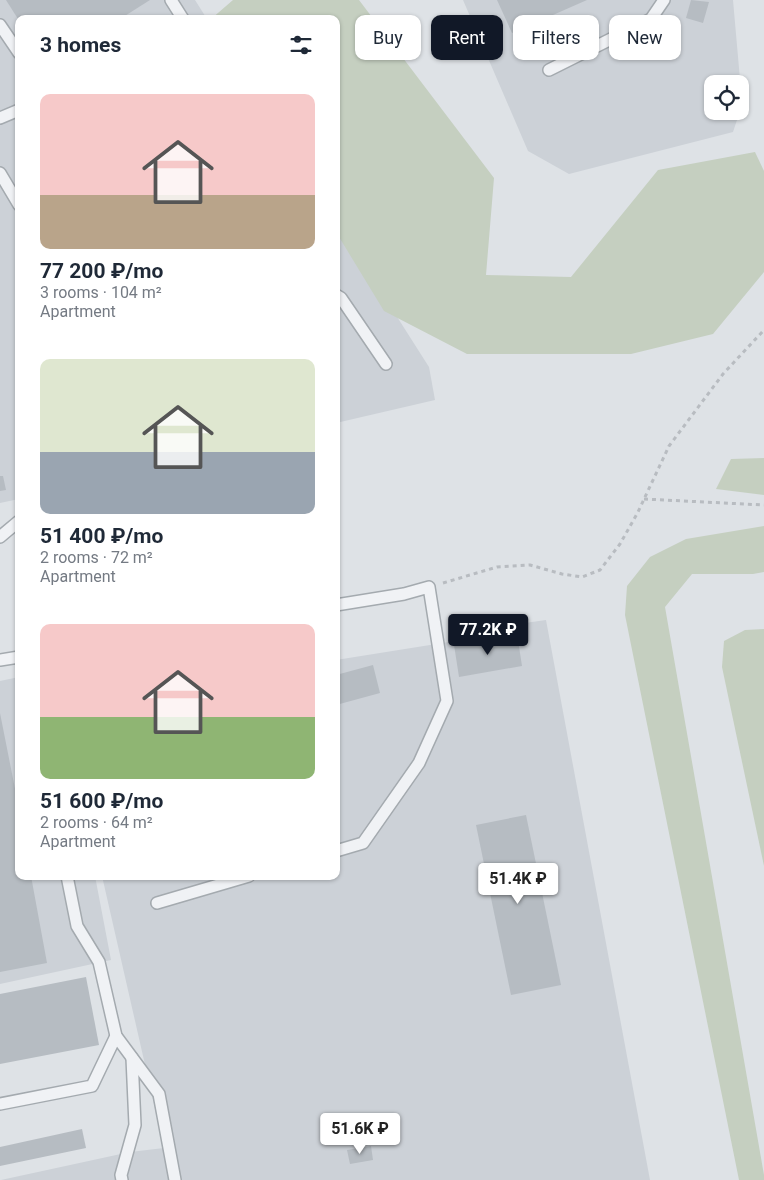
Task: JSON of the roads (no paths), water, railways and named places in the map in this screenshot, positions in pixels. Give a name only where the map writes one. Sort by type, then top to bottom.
[{"type":"lane","points":[[171,0],[180,15]]},
{"type":"lane","points":[[549,70],[651,19],[664,0]]},
{"type":"lane","points":[[0,25],[15,47]]},
{"type":"lane","points":[[0,118],[15,112]]},
{"type":"lane","points":[[0,173],[15,198]]},
{"type":"lane","points":[[340,297],[386,364]]},
{"type":"lane","points":[[0,538],[15,525]]},
{"type":"lane","points":[[340,604],[404,594],[429,587],[447,700],[418,763],[363,843],[340,850]]},
{"type":"lane","points":[[0,660],[15,658]]},
{"type":"lane","points":[[68,880],[77,926],[99,962],[116,1036],[158,1094],[174,1180]]},
{"type":"lane","points":[[157,903],[235,880]]},
{"type":"lane","points":[[0,1104],[92,1086],[116,1036]]},
{"type":"lane","points":[[122,1180],[121,1175],[135,1125],[132,1058]]}]
